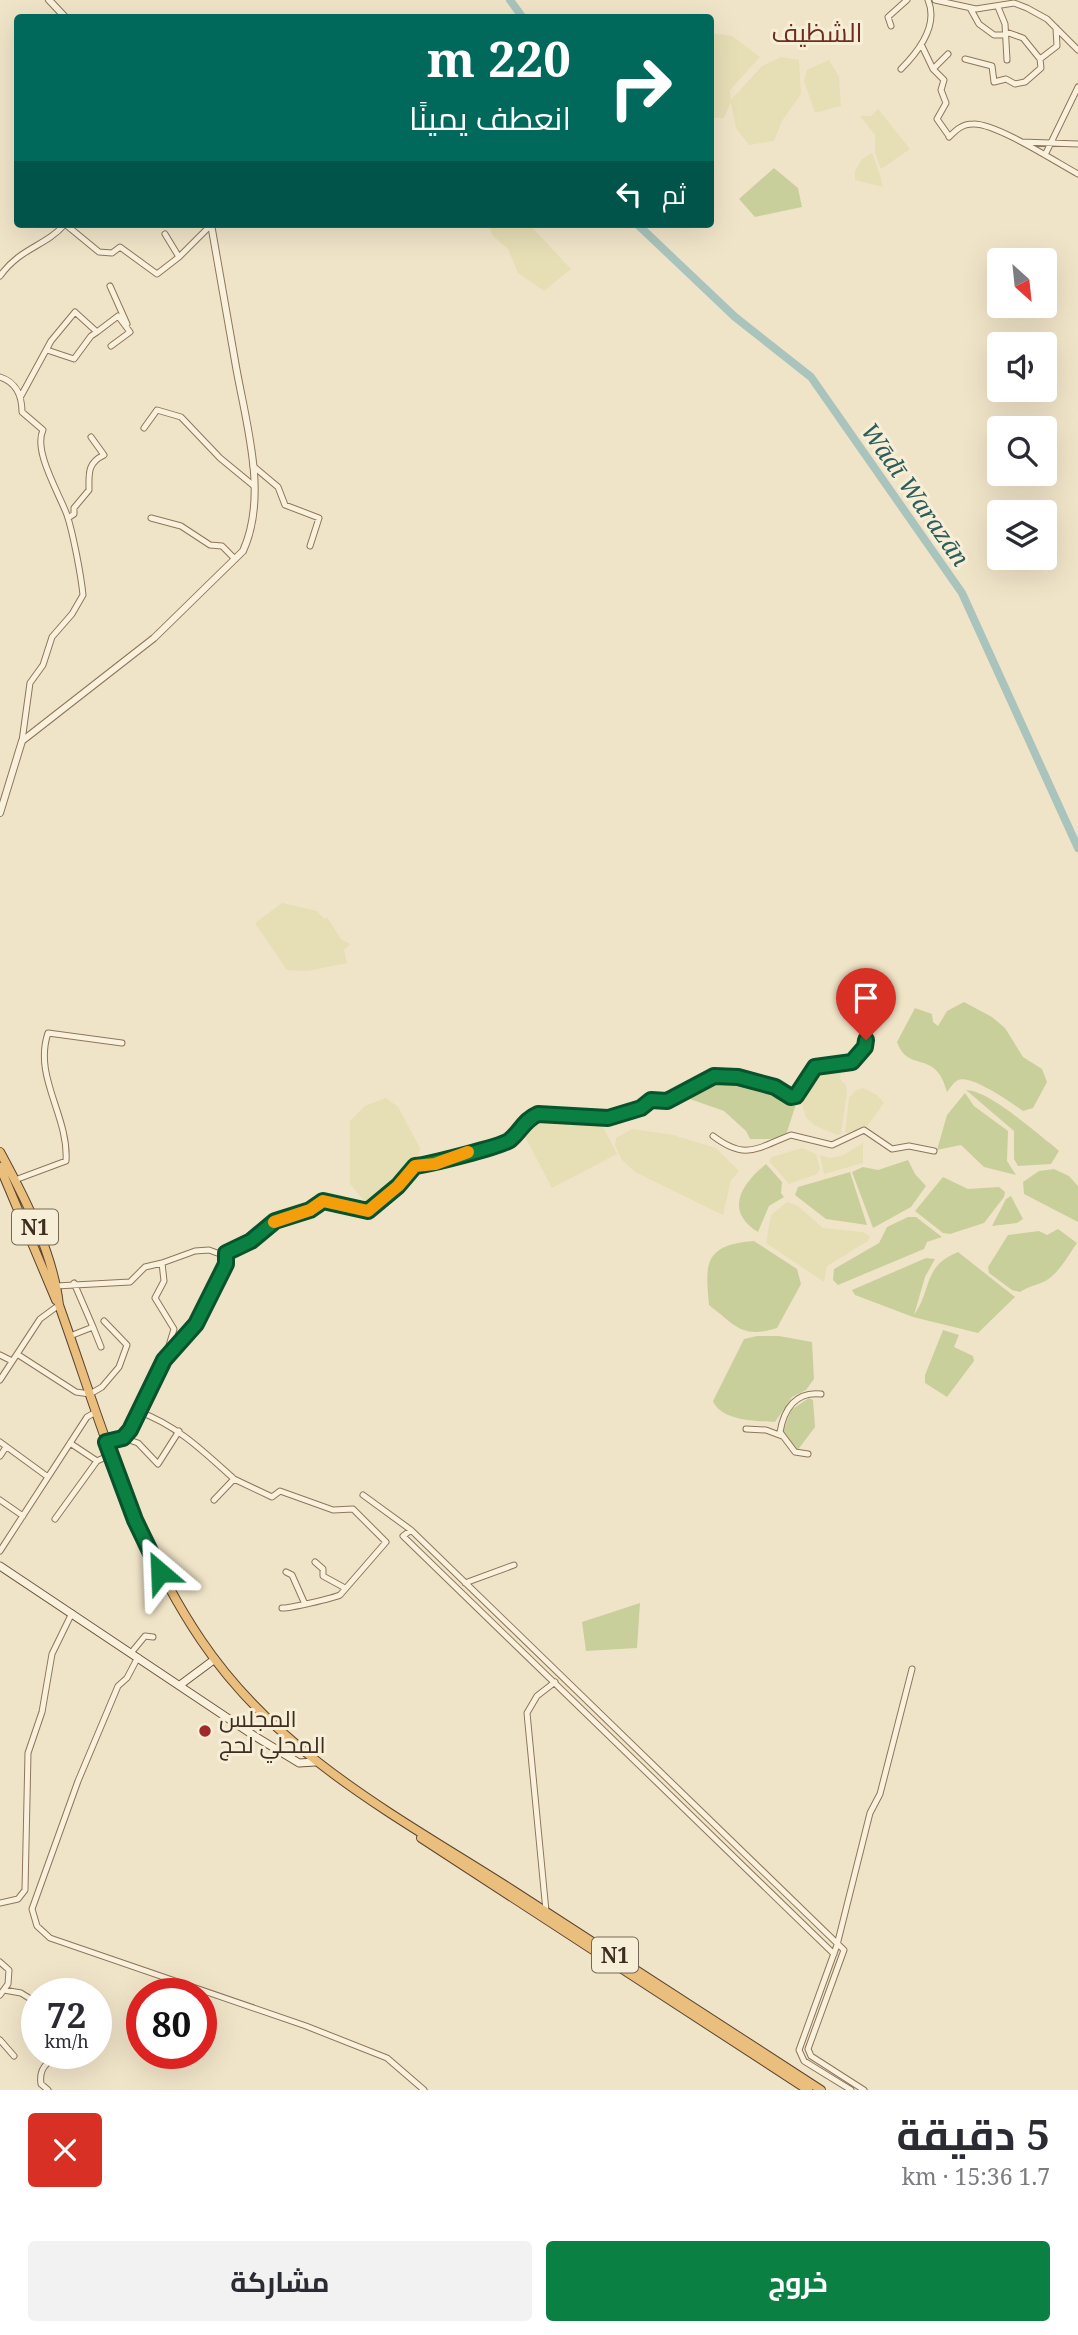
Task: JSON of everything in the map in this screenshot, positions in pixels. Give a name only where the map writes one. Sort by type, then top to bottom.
[{"type":"highway","name":"N1","points":[[0,1152],[15,1181],[56,1286],[59,1305]]},
{"type":"highway","name":"N1","points":[[0,1168],[59,1305],[110,1455],[153,1558],[171,1593],[215,1659],[254,1707],[315,1762],[405,1825],[808,2090]]},
{"type":"highway","name":"N1","points":[[405,1825],[545,1911],[821,2090]]},
{"type":"main road","points":[[0,1566],[299,1763],[315,1762]]},
{"type":"main road","points":[[180,1685],[215,1659]]},
{"type":"street","points":[[49,0],[62,14]]},
{"type":"street","points":[[891,26],[888,17],[907,0]]},
{"type":"street","points":[[901,69],[922,46],[929,24],[931,8],[928,0]]},
{"type":"street","points":[[935,0],[970,8],[999,7],[1014,2],[1047,19],[1078,50]]},
{"type":"street","points":[[999,7],[1006,33],[1007,60]]},
{"type":"street","points":[[965,59],[992,66],[993,82],[1006,79],[1015,84],[1025,82],[1041,68],[1040,58],[1023,38],[1006,33],[994,35],[979,24],[970,8]]},
{"type":"street","points":[[1040,58],[1056,46],[1056,28]]},
{"type":"street","points":[[922,46],[933,69],[944,80],[941,90],[946,103],[937,119],[949,137],[959,127],[975,123],[1019,142],[1078,174]]},
{"type":"street","points":[[933,69],[948,54]]},
{"type":"street","points":[[1045,155],[1078,87]]},
{"type":"street","points":[[1019,142],[1078,144]]},
{"type":"street","points":[[0,276],[16,255],[58,233],[62,228]]},
{"type":"street","points":[[70,228],[99,252],[112,253],[120,247],[157,274],[179,257],[208,228]]},
{"type":"street","points":[[22,741],[154,638],[234,559],[249,536],[254,486],[253,466],[213,228]]},
{"type":"street","points":[[165,234],[179,257]]},
{"type":"street","points":[[110,286],[130,330]]},
{"type":"street","points":[[20,396],[47,350],[75,312],[97,332]]},
{"type":"street","points":[[47,350],[74,359],[91,336],[118,316],[130,330]]},
{"type":"street","points":[[111,346],[130,330]]},
{"type":"street","points":[[0,377],[9,382],[20,396],[22,412],[43,430],[39,445],[50,481],[68,518],[83,594],[72,614],[52,637],[43,665],[30,683],[22,741],[0,813]]},
{"type":"street","points":[[144,428],[157,410],[181,417],[220,458],[254,486]]},
{"type":"street","points":[[68,518],[74,514],[74,508],[89,490],[88,473],[92,464],[104,455],[91,437]]},
{"type":"street","points":[[253,466],[278,487],[285,505],[319,517],[310,546]]},
{"type":"street","points":[[151,518],[181,526],[210,545],[222,546],[234,559]]},
{"type":"street","points":[[15,1181],[66,1161],[67,1146],[61,1113],[46,1080],[45,1043],[48,1033],[122,1043]]},
{"type":"street","points":[[56,1286],[131,1282],[145,1267],[195,1251],[226,1253],[251,1241],[275,1221],[310,1210],[323,1201],[368,1211],[398,1186],[415,1166],[435,1164],[455,1155],[502,1144],[511,1140],[528,1118],[538,1114],[608,1118],[641,1108],[651,1100],[667,1101],[714,1076],[738,1077],[775,1087],[791,1097],[796,1096],[815,1067],[852,1062],[865,1047],[866,1040]]},
{"type":"street","points":[[713,1136],[745,1152],[764,1148],[791,1135],[831,1145],[864,1130],[887,1147],[909,1146],[934,1151]]},
{"type":"street","points":[[164,1360],[196,1324],[226,1264],[226,1253]]},
{"type":"street","points":[[123,1438],[130,1430],[164,1360],[174,1329],[155,1298],[164,1281],[162,1263]]},
{"type":"street","points":[[74,1283],[100,1347]]},
{"type":"street","points":[[0,1380],[40,1318],[59,1305]]},
{"type":"street","points":[[16,1354],[76,1392],[89,1394],[102,1387],[120,1367],[127,1345],[104,1321]]},
{"type":"street","points":[[70,1336],[93,1327]]},
{"type":"street","points":[[0,1355],[12,1361]]},
{"type":"street","points":[[782,1436],[781,1425],[792,1404],[809,1393],[821,1394]]},
{"type":"street","points":[[137,1411],[160,1419],[179,1431],[233,1479],[272,1497],[280,1491],[333,1510],[353,1509],[386,1542],[331,1600],[304,1602],[288,1609],[282,1608]]},
{"type":"street","points":[[0,1552],[87,1417],[96,1412]]},
{"type":"street","points":[[746,1429],[766,1430],[782,1436],[795,1452],[808,1454]]},
{"type":"street","points":[[106,1442],[123,1438],[138,1443],[158,1464],[179,1431]]},
{"type":"street","points":[[70,1443],[97,1461]]},
{"type":"street","points":[[0,1456],[3,1445],[48,1477]]},
{"type":"street","points":[[55,1519],[97,1461],[110,1455]]},
{"type":"street","points":[[214,1500],[233,1479]]},
{"type":"street","points":[[363,1495],[411,1530],[844,1950],[808,2049],[811,2056],[864,2090]]},
{"type":"street","points":[[0,1500],[23,1516]]},
{"type":"street","points":[[411,1530],[403,1536],[834,1954]]},
{"type":"street","points":[[315,1562],[323,1569],[323,1576],[345,1588]]},
{"type":"street","points":[[465,1583],[514,1566]]},
{"type":"street","points":[[286,1572],[292,1575],[304,1602]]},
{"type":"street","points":[[0,1903],[18,1899],[25,1889],[28,1753],[42,1712],[52,1654],[72,1614]]},
{"type":"street","points":[[141,1627],[145,1636]]},
{"type":"street","points":[[145,1636],[127,1678],[118,1686],[78,1781],[32,1909],[37,1926],[50,1938],[161,1978]]},
{"type":"street","points":[[145,1636],[153,1637]]},
{"type":"street","points":[[851,2090],[804,2061],[799,2050],[837,1945],[912,1670]]},
{"type":"street","points":[[545,1911],[527,1713],[537,1696],[555,1682]]},
{"type":"street","points":[[0,1962],[9,1970],[2,1993],[21,1993]]},
{"type":"street","points":[[217,1998],[387,2058],[424,2090]]},
{"type":"street","points":[[0,2040],[14,2056]]},
{"type":"street","points":[[42,2069],[41,2084],[48,2090]]},
{"type":"shaded area","points":[[714,34],[732,36],[760,57],[730,90],[731,100],[762,66],[781,57],[799,60],[801,94],[782,121],[774,141],[749,145],[736,128],[731,102],[724,118],[714,118]]},
{"type":"shaded area","points":[[829,60],[839,77],[841,106],[815,113],[804,81],[807,70]]},
{"type":"shaded area","points":[[878,109],[910,149],[881,169],[875,152],[875,135],[860,116],[871,116]]},
{"type":"shaded area","points":[[872,153],[883,187],[855,180],[855,171],[862,159]]},
{"type":"shaded area","points":[[489,228],[533,228],[571,269],[544,291],[518,273],[508,249],[492,235]]},
{"type":"shaded area","points":[[282,903],[317,911],[324,919],[327,917],[341,939],[350,944],[344,950],[347,963],[308,971],[287,970],[255,923]]},
{"type":"shaded area","points":[[841,1066],[840,1079],[846,1085],[847,1091],[841,1134],[837,1135],[814,1125],[806,1117],[801,1100],[818,1069]]},
{"type":"shaded area","points":[[863,1088],[877,1095],[884,1103],[866,1128],[845,1133],[849,1098],[855,1091]]},
{"type":"shaded area","points":[[386,1098],[398,1107],[420,1148],[419,1154],[402,1169],[389,1190],[377,1201],[366,1203],[350,1184],[350,1121],[365,1106]]},
{"type":"shaded area","points":[[541,1121],[602,1125],[617,1154],[552,1188],[524,1135],[530,1127]]},
{"type":"shaded area","points":[[632,1129],[673,1135],[716,1148],[739,1171],[731,1180],[723,1215],[635,1172],[622,1160],[615,1146],[616,1138]]},
{"type":"shaded area","points":[[863,1143],[863,1163],[824,1174],[820,1155],[829,1158],[842,1156]]},
{"type":"shaded area","points":[[802,1148],[816,1154],[820,1169],[817,1174],[789,1184],[769,1161],[772,1157]]},
{"type":"shaded area","points":[[787,1202],[798,1206],[823,1228],[862,1232],[870,1236],[868,1241],[827,1266],[824,1282],[766,1243],[771,1215]]},
{"type":"green space","points":[[774,168],[798,188],[802,207],[755,217],[739,199]]},
{"type":"green space","points":[[964,1002],[992,1017],[1005,1028],[1023,1057],[1042,1069],[1047,1082],[1033,1108],[1023,1111],[991,1090],[964,1079],[958,1080],[947,1092],[936,1070],[902,1052],[897,1042],[915,1008],[932,1014],[933,1022],[938,1026],[947,1011]]},
{"type":"green space","points":[[717,1079],[772,1090],[796,1104],[786,1135],[771,1139],[750,1139],[746,1131],[724,1111],[687,1098],[694,1089]]},
{"type":"green space","points":[[966,1090],[987,1097],[1051,1144],[1059,1151],[1051,1164],[1018,1166],[1014,1159],[1014,1131]]},
{"type":"green space","points":[[965,1093],[974,1106],[1008,1131],[1007,1161],[1016,1175],[984,1167],[961,1145],[937,1150],[947,1115]]},
{"type":"green space","points":[[908,1160],[915,1174],[926,1186],[911,1207],[873,1228],[852,1172],[863,1167],[878,1170]]},
{"type":"green space","points":[[766,1164],[782,1182],[781,1193],[784,1197],[769,1206],[758,1232],[741,1215],[740,1198],[749,1180]]},
{"type":"green space","points":[[1054,1169],[1069,1176],[1078,1186],[1078,1222],[1024,1194],[1023,1182],[1039,1171]]},
{"type":"green space","points":[[850,1172],[867,1225],[826,1219],[795,1195],[798,1187]]},
{"type":"green space","points":[[943,1177],[968,1189],[999,1187],[1005,1192],[1004,1197],[984,1223],[950,1234],[943,1233],[915,1211]]},
{"type":"green space","points":[[1011,1196],[1023,1219],[1017,1223],[992,1226],[1006,1199]]},
{"type":"green space","points":[[908,1217],[916,1217],[942,1237],[927,1242],[924,1249],[838,1285],[833,1280],[834,1269],[879,1243],[887,1227]]},
{"type":"green space","points":[[1058,1229],[1077,1243],[1061,1266],[1046,1280],[1020,1292],[1012,1290],[989,1273],[988,1267],[1008,1235],[1039,1231],[1047,1235]]},
{"type":"green space","points":[[754,1241],[797,1269],[801,1284],[777,1328],[755,1332],[733,1324],[709,1305],[707,1278],[711,1259],[717,1252],[738,1243]]},
{"type":"green space","points":[[958,1252],[1015,1297],[978,1333],[913,1317],[855,1295],[852,1290],[926,1258],[935,1259],[925,1277],[914,1315],[933,1271]]},
{"type":"green space","points":[[943,1330],[959,1335],[954,1347],[973,1356],[974,1361],[947,1397],[925,1383],[925,1375]]},
{"type":"green space","points":[[779,1336],[812,1342],[814,1379],[806,1390],[792,1397],[775,1422],[731,1416],[717,1408],[713,1401],[744,1339]]},
{"type":"green space","points":[[809,1398],[813,1400],[815,1427],[797,1451],[783,1432],[791,1410]]},
{"type":"green space","points":[[640,1603],[637,1648],[586,1651],[582,1622]]},
{"type":"waterway","name":"Wādī Warazān","points":[[510,0],[520,14]]},
{"type":"waterway","name":"Wādī Warazān","points":[[641,228],[735,317],[811,377],[962,593],[1078,848]]},
{"type":"slow traffic","points":[[274,1222],[310,1210],[323,1201],[368,1211],[398,1186],[415,1166],[435,1164],[468,1152]]},
{"type":"place","name":"المجلس المحلي لحج","points":[[205,1731]]},
{"type":"district","name":"الشظيف","points":[[817,32]]},
{"type":"route","points":[[160,1572],[119,1482],[106,1442],[123,1438],[130,1430],[141,1402],[164,1360],[196,1324],[226,1264],[226,1253],[251,1241],[275,1221],[310,1210],[323,1201],[368,1211],[398,1186],[415,1166],[435,1164],[455,1155],[502,1144],[511,1140],[528,1118],[538,1114],[593,1120],[608,1118],[641,1108],[651,1100],[667,1101],[714,1076],[738,1077],[775,1087],[791,1097],[796,1096],[802,1093],[815,1067],[826,1063],[852,1062],[862,1052],[866,1040]]}]
